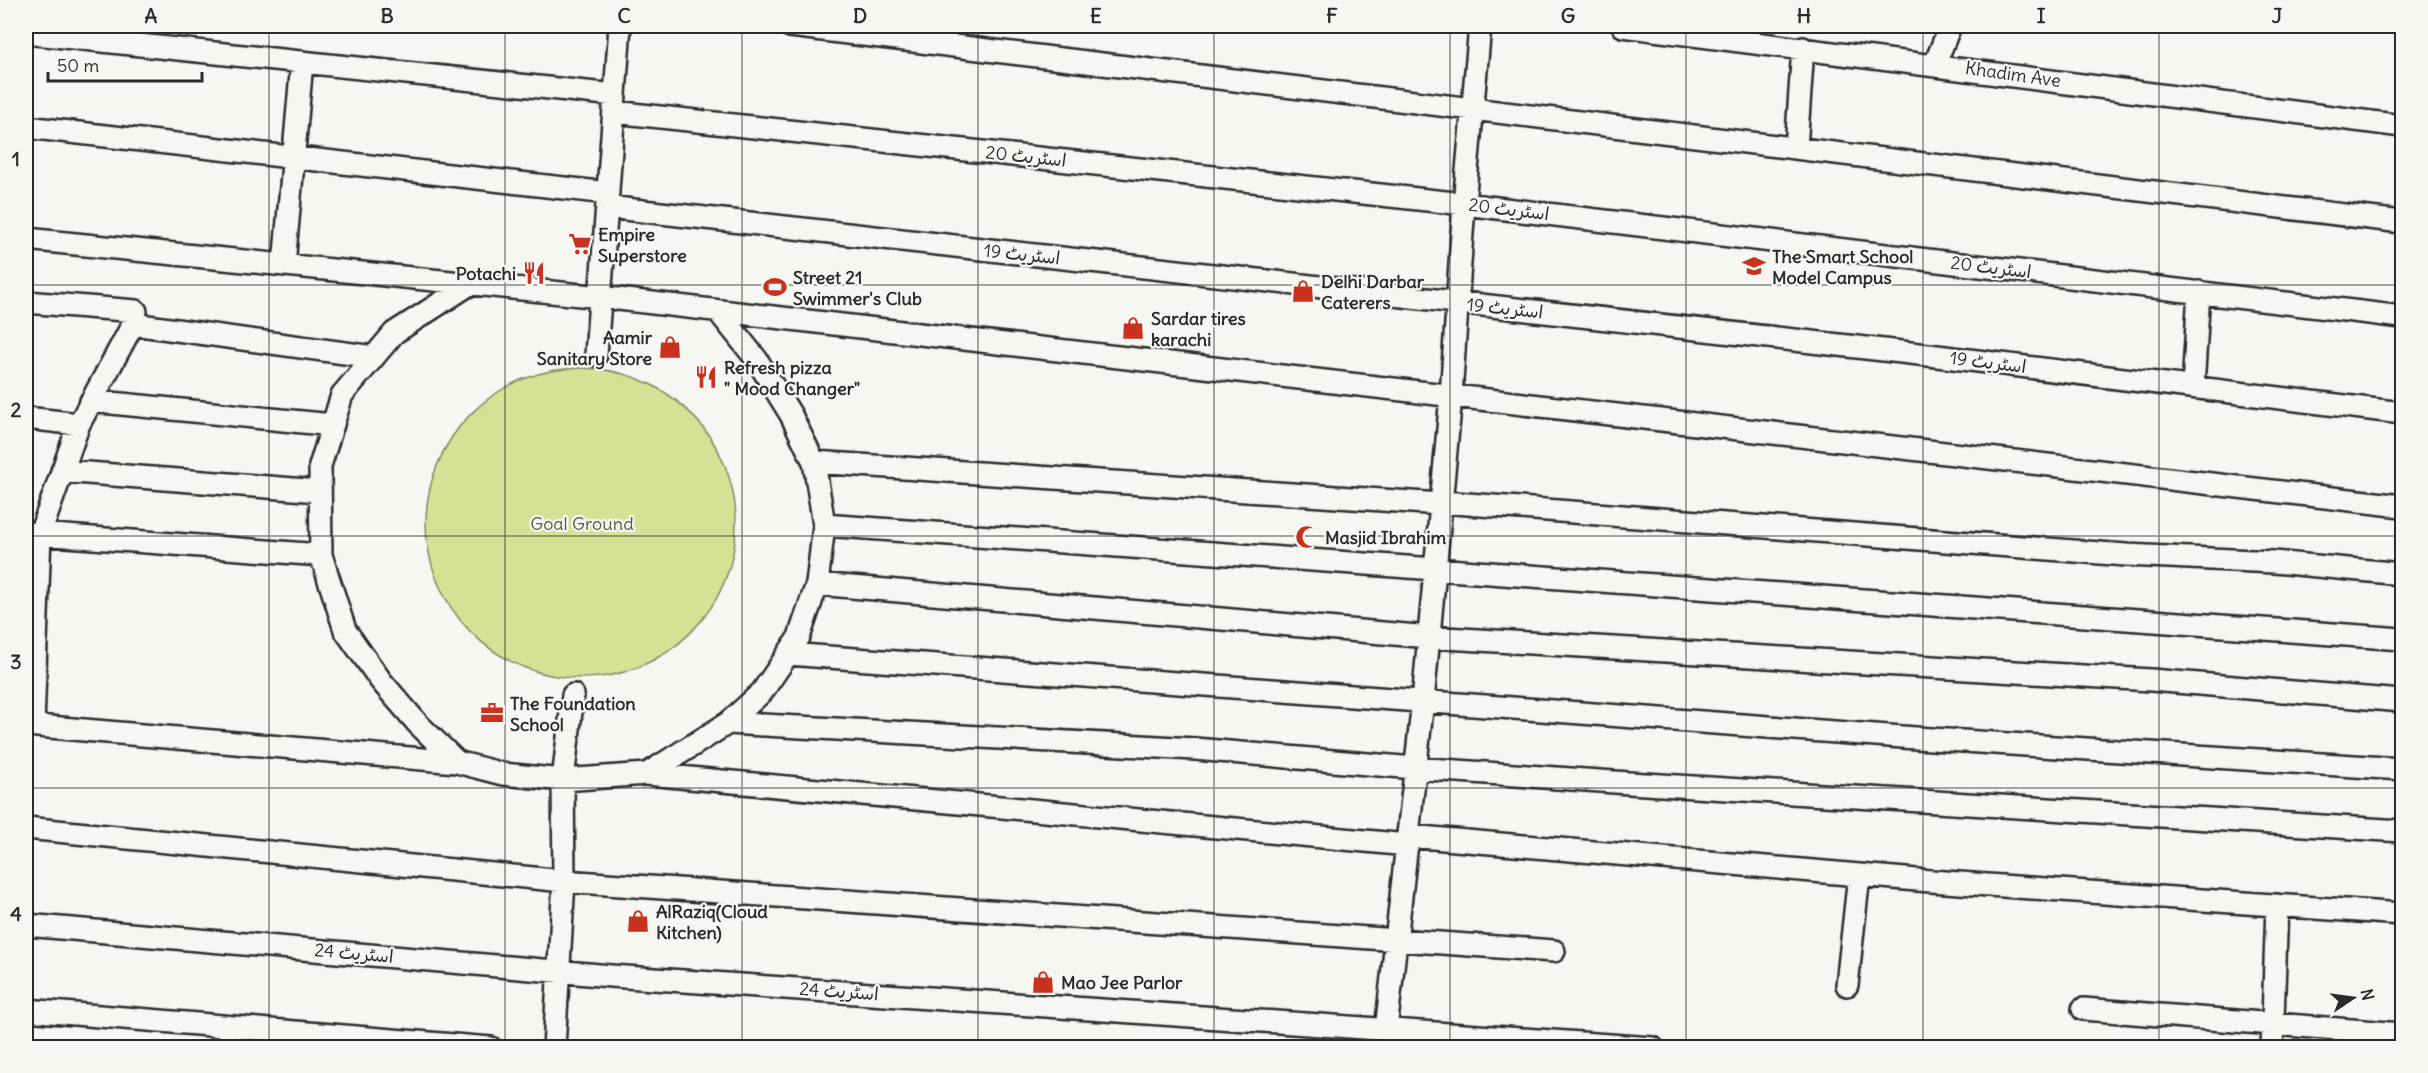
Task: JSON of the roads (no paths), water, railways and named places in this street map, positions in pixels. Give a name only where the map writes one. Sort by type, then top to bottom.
[{"type":"street","points":[[596,356],[620,26]]},
{"type":"street","points":[[790,26],[2403,222]]},
{"type":"street","points":[[1386,1038],[1429,637],[1451,396],[1464,204],[1480,26]]},
{"type":"street","name":"Khadim Ave","points":[[1623,26],[1935,64],[2403,126]]},
{"type":"street","points":[[1935,64],[1943,28]]},
{"type":"street","name":"اسٹریٹ 20","points":[[26,33],[302,62],[614,104],[2403,318]]},
{"type":"street","points":[[1796,148],[1803,48]]},
{"type":"street","points":[[284,266],[302,62]]},
{"type":"street","name":"اسٹریٹ 19","points":[[26,127],[295,157],[607,200],[1457,303],[2403,413]]},
{"type":"street","points":[[26,239],[601,297],[2403,506]]},
{"type":"street","points":[[457,762],[418,724],[381,681],[345,630],[321,555],[319,491],[320,466],[342,395],[394,333],[470,284]]},
{"type":"street","points":[[2193,387],[2199,292]]},
{"type":"street","points":[[26,302],[136,311],[133,324],[79,424],[62,471],[33,534],[29,725],[457,762],[503,774],[563,780],[647,774],[1409,840],[2403,914]]},
{"type":"street","points":[[647,774],[728,723],[762,693],[799,637],[818,584],[824,525],[814,462],[792,415],[757,360],[718,311]]},
{"type":"street","points":[[133,324],[374,357]]},
{"type":"street","points":[[91,401],[333,425]]},
{"type":"street","points":[[26,418],[79,424]]},
{"type":"street","points":[[814,462],[1441,503],[2126,555],[2274,562],[2403,574]]},
{"type":"street","points":[[62,471],[319,491]]},
{"type":"street","points":[[824,525],[1435,570],[1742,589],[2403,639]]},
{"type":"street","points":[[33,534],[321,555]]},
{"type":"street","points":[[818,584],[1429,637],[2151,680],[2403,701]]},
{"type":"street","points":[[788,654],[1917,738],[2403,769]]},
{"type":"street","points":[[554,1047],[564,881],[563,780],[573,695]]},
{"type":"street","points":[[728,723],[1195,749],[1414,768],[2403,831]]},
{"type":"street","points":[[26,828],[564,881],[1554,951]]},
{"type":"street","points":[[1847,985],[1859,875]]},
{"type":"street","points":[[2272,1047],[2277,905]]},
{"type":"street","name":"اسٹریٹ 24","points":[[26,925],[1386,1038],[1653,1047]]},
{"type":"street","points":[[2083,1009],[2403,1034]]},
{"type":"street","points":[[26,1010],[491,1047]]},
{"type":"place","name":"Empire Superstore","points":[[580,244]]},
{"type":"place","name":"The Smart School Model Campus","points":[[1754,266]]},
{"type":"place","name":"Potachi","points":[[534,273]]},
{"type":"place","name":"Street 21 Swimmer's Club","points":[[775,287]]},
{"type":"place","name":"Delhi Darbar Caterers","points":[[1303,291]]},
{"type":"place","name":"Sardar tires karachi","points":[[1133,328]]},
{"type":"place","name":"Aamir Sanitary Store","points":[[670,347]]},
{"type":"place","name":"Refresh pizza \" Mood Changer\"","points":[[706,377]]},
{"type":"place","name":"Masjid Ibrahim","points":[[1307,537]]},
{"type":"place","name":"The Foundation School","points":[[492,713]]},
{"type":"place","name":"AlRaziq(Cloud Kitchen)","points":[[638,921]]},
{"type":"place","name":"Mao Jee Parlor","points":[[1043,982]]},
{"type":"park label","name":"Goal Ground","points":[[582,523]]}]
